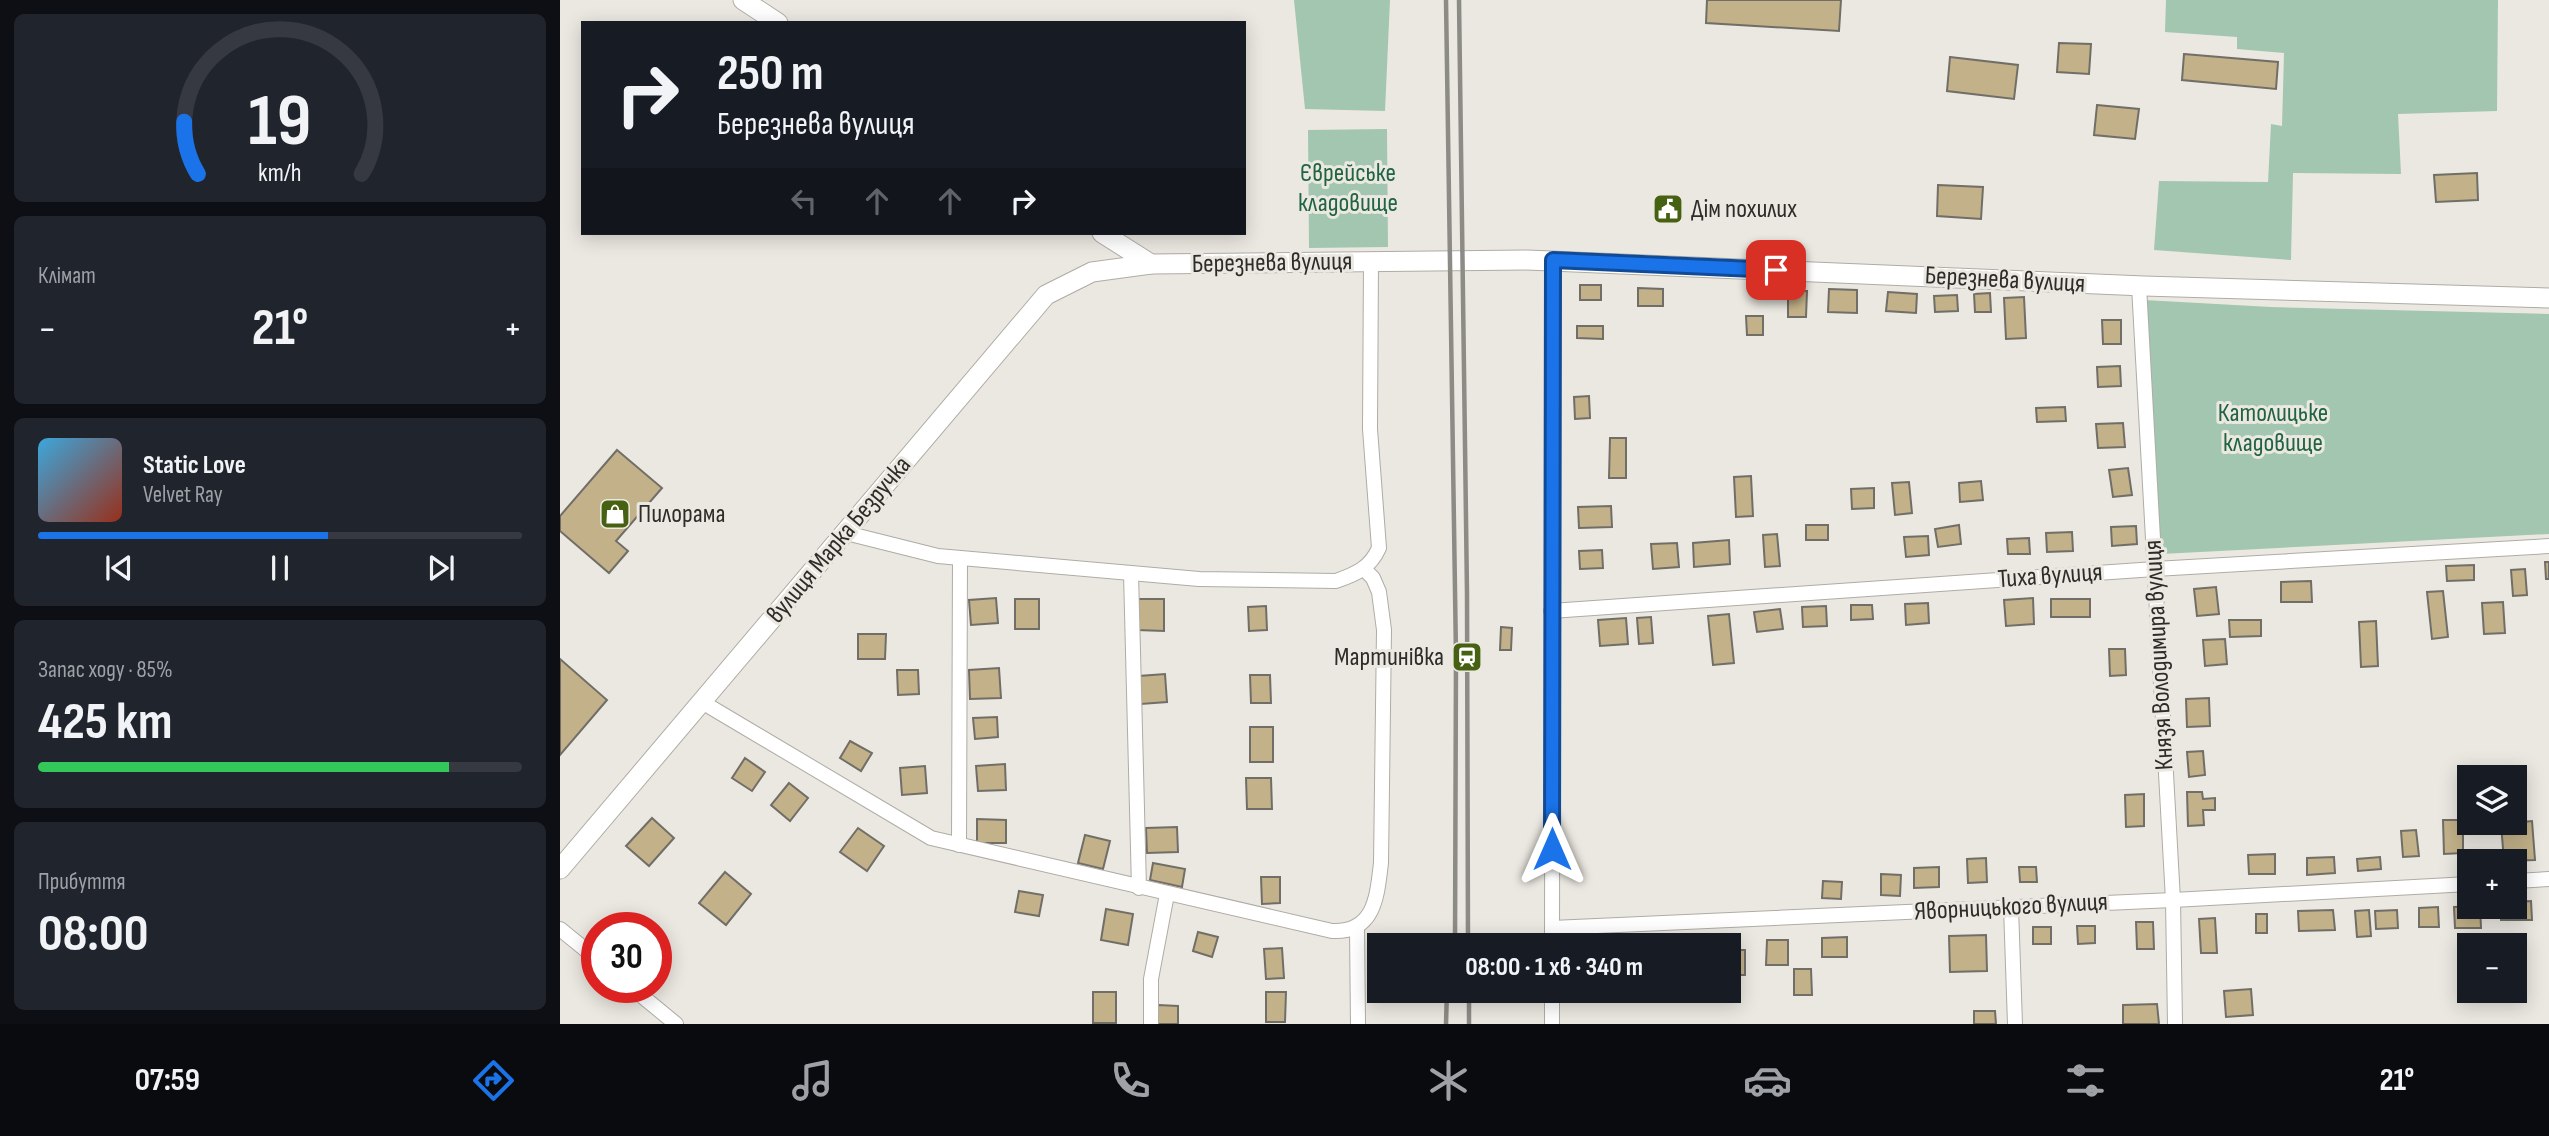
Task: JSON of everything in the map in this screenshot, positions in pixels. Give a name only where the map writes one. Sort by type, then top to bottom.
[{"type":"main road","points":[[743,0],[775,21]]},
{"type":"main road","points":[[1105,235],[1151,264]]},
{"type":"main road","name":"Березнева вулиця","points":[[1151,264],[1553,260],[2139,286],[2549,298]]},
{"type":"main road","name":"вулиця Марка Безручка","points":[[560,869],[1046,295],[1093,272],[1151,264]]},
{"type":"street","points":[[1552,933],[1553,260]]},
{"type":"street","points":[[846,533],[938,556],[1199,579],[1336,581],[1364,569],[1374,560],[1380,548],[1370,429],[1371,261]]},
{"type":"street","name":"Князя Володимира вулиця","points":[[2139,286],[2173,900],[2175,1024]]},
{"type":"street","name":"Тиха вулиця","points":[[1551,611],[2155,569],[2549,546]]},
{"type":"street","points":[[959,845],[960,558]]},
{"type":"street","points":[[702,702],[931,838],[1139,888],[1345,932],[1357,928],[1368,918],[1377,892],[1384,814],[1384,630],[1380,592],[1373,578],[1364,569]]},
{"type":"street","points":[[1131,573],[1139,888]]},
{"type":"street","points":[[2527,881],[2549,880]]},
{"type":"street","name":"Яворницького вулиця","points":[[1552,928],[2457,885]]},
{"type":"street","points":[[1151,1024],[1151,979],[1167,894]]},
{"type":"street","points":[[2011,907],[2015,1024]]},
{"type":"street","points":[[1357,928],[1358,1024]]},
{"type":"street","points":[[560,929],[581,946]]},
{"type":"street","points":[[650,1003],[676,1024]]},
{"type":"street","points":[[1552,1003],[1552,1024]]},
{"type":"green space","points":[[1294,0],[1390,0],[1385,111],[1305,109]]},
{"type":"green space","points":[[2166,0],[2498,0],[2497,111],[2398,114],[2401,174],[2293,173],[2291,260],[2154,250],[2159,181],[2268,182],[2271,124],[2282,126],[2284,53],[2237,49],[2237,37],[2165,32]]},
{"type":"green space","name":"Єврейське кладовище","points":[[1387,129],[1388,247],[1309,248],[1308,130]]},
{"type":"green space","name":"Католицьке кладовище","points":[[2144,300],[2271,307],[2549,314],[2549,534],[2161,554]]},
{"type":"building","points":[[1707,0],[1841,0],[1839,31],[1706,23]]},
{"type":"building","points":[[2059,43],[2091,44],[2089,74],[2057,72]]},
{"type":"building","points":[[2184,54],[2278,62],[2276,89],[2182,80]]},
{"type":"building","points":[[1950,57],[2018,65],[2014,99],[1947,91]]},
{"type":"building","points":[[2097,105],[2139,109],[2135,139],[2094,135]]},
{"type":"building","points":[[2477,173],[2478,200],[2436,202],[2434,175]]},
{"type":"building","points":[[1938,185],[1983,187],[1981,219],[1937,216]]},
{"type":"building","points":[[1580,285],[1601,285],[1601,300],[1580,300]]},
{"type":"building","points":[[1638,288],[1663,289],[1663,306],[1638,306]]},
{"type":"building","points":[[1829,289],[1857,290],[1857,313],[1828,312]]},
{"type":"building","points":[[1788,291],[1807,291],[1806,317],[1788,317]]},
{"type":"building","points":[[1888,292],[1917,294],[1916,313],[1886,311]]},
{"type":"building","points":[[1990,293],[1991,312],[1975,312],[1974,294]]},
{"type":"building","points":[[1957,295],[1958,311],[1935,312],[1934,296]]},
{"type":"building","points":[[2024,297],[2026,338],[2006,339],[2004,298]]},
{"type":"building","points":[[1746,316],[1763,316],[1763,335],[1747,335]]},
{"type":"building","points":[[2102,320],[2121,320],[2121,344],[2103,344]]},
{"type":"building","points":[[1577,326],[1603,326],[1603,339],[1577,338]]},
{"type":"building","points":[[2120,366],[2121,386],[2098,387],[2097,367]]},
{"type":"building","points":[[1589,396],[1590,418],[1575,419],[1574,397]]},
{"type":"building","points":[[2065,407],[2066,421],[2037,422],[2036,408]]},
{"type":"building","points":[[2123,423],[2125,447],[2098,448],[2096,424]]},
{"type":"building","points":[[1610,438],[1626,438],[1626,478],[1609,478]]},
{"type":"building","points":[[617,450],[662,488],[616,541],[628,551],[609,573],[560,531],[560,516]]},
{"type":"building","points":[[2128,468],[2132,495],[2113,497],[2109,470]]},
{"type":"building","points":[[1751,476],[1753,516],[1736,517],[1734,477]]},
{"type":"building","points":[[1981,481],[1983,500],[1960,502],[1959,483]]},
{"type":"building","points":[[1909,482],[1912,513],[1895,515],[1892,483]]},
{"type":"building","points":[[1874,488],[1874,508],[1852,509],[1851,489]]},
{"type":"building","points":[[1611,506],[1612,527],[1579,528],[1578,507]]},
{"type":"building","points":[[1806,525],[1828,525],[1828,540],[1806,540]]},
{"type":"building","points":[[1959,525],[1961,544],[1938,547],[1935,529]]},
{"type":"building","points":[[2136,526],[2137,544],[2112,546],[2111,527]]},
{"type":"building","points":[[2072,532],[2073,551],[2047,552],[2046,533]]},
{"type":"building","points":[[1777,534],[1780,566],[1765,567],[1763,535]]},
{"type":"building","points":[[1928,536],[1929,555],[1906,557],[1904,537]]},
{"type":"building","points":[[2029,538],[2030,554],[2008,554],[2007,539]]},
{"type":"building","points":[[1729,540],[1730,564],[1694,567],[1693,543]]},
{"type":"building","points":[[1677,543],[1679,567],[1653,569],[1651,544]]},
{"type":"building","points":[[1602,550],[1603,568],[1580,569],[1579,551]]},
{"type":"building","points":[[2545,562],[2549,562],[2549,579],[2546,579]]},
{"type":"building","points":[[2474,565],[2474,580],[2447,581],[2446,566]]},
{"type":"building","points":[[2525,569],[2527,595],[2513,596],[2511,570]]},
{"type":"building","points":[[2311,581],[2312,602],[2281,602],[2281,582]]},
{"type":"building","points":[[2216,587],[2219,614],[2197,616],[2194,589]]},
{"type":"building","points":[[2443,591],[2448,637],[2432,639],[2427,592]]},
{"type":"building","points":[[996,598],[998,623],[971,625],[969,600]]},
{"type":"building","points":[[2033,598],[2034,624],[2006,626],[2004,600]]},
{"type":"building","points":[[1015,599],[1039,599],[1039,629],[1015,629]]},
{"type":"building","points":[[1137,599],[1164,599],[1164,631],[1137,630]]},
{"type":"building","points":[[2051,599],[2090,599],[2090,617],[2051,617]]},
{"type":"building","points":[[2503,602],[2505,633],[2484,634],[2482,603]]},
{"type":"building","points":[[1928,603],[1929,623],[1906,625],[1905,604]]},
{"type":"building","points":[[1851,605],[1872,605],[1873,619],[1851,620]]},
{"type":"building","points":[[1266,606],[1267,630],[1249,631],[1248,607]]},
{"type":"building","points":[[1826,606],[1827,626],[1803,627],[1802,607]]},
{"type":"building","points":[[1780,609],[1783,629],[1757,632],[1754,612]]},
{"type":"building","points":[[1729,614],[1734,663],[1713,665],[1708,616]]},
{"type":"building","points":[[1651,617],[1653,643],[1639,644],[1637,618]]},
{"type":"building","points":[[1626,618],[1628,644],[1600,646],[1598,620]]},
{"type":"building","points":[[2229,620],[2261,620],[2261,636],[2230,637]]},
{"type":"building","points":[[2376,621],[2378,666],[2361,667],[2359,622]]},
{"type":"building","points":[[1501,627],[1512,628],[1511,650],[1500,650]]},
{"type":"building","points":[[858,634],[886,634],[885,659],[858,659]]},
{"type":"building","points":[[2225,639],[2227,664],[2205,666],[2203,640]]},
{"type":"building","points":[[2109,649],[2125,649],[2126,675],[2110,676]]},
{"type":"building","points":[[560,659],[607,700],[560,755]]},
{"type":"building","points":[[999,668],[1001,698],[970,699],[969,670]]},
{"type":"building","points":[[897,670],[918,670],[919,694],[898,695]]},
{"type":"building","points":[[1165,674],[1167,702],[1141,704],[1139,676]]},
{"type":"building","points":[[1250,675],[1270,675],[1271,703],[1251,703]]},
{"type":"building","points":[[2209,698],[2210,726],[2187,727],[2186,699]]},
{"type":"building","points":[[997,717],[998,737],[975,739],[973,718]]},
{"type":"building","points":[[1250,727],[1273,727],[1273,762],[1250,762]]},
{"type":"building","points":[[850,741],[872,753],[861,771],[840,758]]},
{"type":"building","points":[[2203,751],[2205,775],[2189,777],[2187,752]]},
{"type":"building","points":[[745,758],[765,772],[752,791],[732,778]]},
{"type":"building","points":[[1005,764],[1006,790],[978,791],[976,766]]},
{"type":"building","points":[[925,766],[927,793],[902,795],[900,768]]},
{"type":"building","points":[[1246,778],[1271,778],[1272,809],[1247,809]]},
{"type":"building","points":[[789,783],[808,798],[790,821],[771,805]]},
{"type":"building","points":[[2187,792],[2202,792],[2203,799],[2215,798],[2215,810],[2203,810],[2204,825],[2188,826]]},
{"type":"building","points":[[2144,794],[2144,826],[2126,827],[2125,795]]},
{"type":"building","points":[[652,818],[674,838],[649,866],[626,846]]},
{"type":"building","points":[[977,819],[1006,820],[1006,843],[977,843]]},
{"type":"building","points":[[2443,820],[2457,820],[2457,835],[2463,835],[2463,849],[2457,849],[2457,853],[2444,854]]},
{"type":"building","points":[[2527,821],[2532,821],[2535,860],[2527,860],[2527,849],[2503,849],[2502,835],[2527,835]]},
{"type":"building","points":[[1177,827],[1178,852],[1147,853],[1146,828]]},
{"type":"building","points":[[858,828],[884,846],[867,871],[840,852]]},
{"type":"building","points":[[2416,830],[2419,856],[2403,857],[2401,831]]},
{"type":"building","points":[[1085,835],[1110,841],[1103,869],[1078,863]]},
{"type":"building","points":[[2275,854],[2275,874],[2249,874],[2248,855]]},
{"type":"building","points":[[2334,857],[2335,873],[2307,875],[2307,858]]},
{"type":"building","points":[[2380,857],[2381,869],[2358,871],[2357,859]]},
{"type":"building","points":[[1986,858],[1987,882],[1968,883],[1967,859]]},
{"type":"building","points":[[1153,863],[1185,869],[1182,887],[1150,880]]},
{"type":"building","points":[[1939,867],[1939,887],[1914,888],[1914,868]]},
{"type":"building","points":[[2019,867],[2036,867],[2037,882],[2020,882]]},
{"type":"building","points":[[725,872],[751,894],[726,925],[699,903]]},
{"type":"building","points":[[1881,874],[1901,875],[1900,896],[1881,895]]},
{"type":"building","points":[[1261,877],[1280,877],[1280,903],[1262,904]]},
{"type":"building","points":[[1823,881],[1842,882],[1841,899],[1822,898]]},
{"type":"building","points":[[1019,891],[1043,895],[1039,916],[1015,912]]},
{"type":"building","points":[[2527,901],[2531,901],[2532,920],[2501,920],[2527,919]]},
{"type":"building","points":[[2438,907],[2439,927],[2419,927],[2419,908]]},
{"type":"building","points":[[2454,907],[2457,907],[2457,919],[2481,919],[2481,928],[2455,928]]},
{"type":"building","points":[[1106,909],[1133,914],[1128,945],[1101,940]]},
{"type":"building","points":[[2333,910],[2335,930],[2299,931],[2298,911]]},
{"type":"building","points":[[2369,910],[2371,936],[2357,937],[2355,911]]},
{"type":"building","points":[[2397,910],[2398,928],[2376,929],[2375,911]]},
{"type":"building","points":[[2256,914],[2267,914],[2267,933],[2256,933]]},
{"type":"building","points":[[2215,918],[2217,953],[2201,953],[2199,919]]},
{"type":"building","points":[[2136,922],[2153,922],[2154,949],[2137,949]]},
{"type":"building","points":[[2077,926],[2095,926],[2095,943],[2078,944]]},
{"type":"building","points":[[2033,927],[2051,927],[2051,944],[2033,944]]},
{"type":"building","points":[[1198,932],[1218,937],[1212,957],[1193,951]]},
{"type":"building","points":[[1986,935],[1987,971],[1950,972],[1949,936]]},
{"type":"building","points":[[1847,937],[1847,957],[1822,957],[1822,938]]},
{"type":"building","points":[[1767,940],[1788,940],[1788,965],[1766,965]]},
{"type":"building","points":[[1282,948],[1284,978],[1266,979],[1264,949]]},
{"type":"building","points":[[1741,950],[1745,950],[1745,975],[1741,975]]},
{"type":"building","points":[[1794,969],[1811,969],[1812,995],[1794,995]]},
{"type":"building","points":[[2251,989],[2253,1015],[2226,1017],[2224,991]]},
{"type":"building","points":[[1093,992],[1116,992],[1116,1023],[1093,1023]]},
{"type":"building","points":[[1266,992],[1286,992],[1285,1022],[1266,1022]]},
{"type":"building","points":[[2157,1004],[2159,1024],[2123,1024],[2123,1005]]},
{"type":"building","points":[[1158,1005],[1178,1006],[1178,1024],[1158,1024]]},
{"type":"building","points":[[1974,1011],[1995,1011],[1996,1024],[1974,1024]]},
{"type":"railway","points":[[1446,0],[1456,656],[1455,933]]},
{"type":"railway","points":[[1459,0],[1467,593],[1468,933]]},
{"type":"railway","points":[[1446,1024],[1447,1003]]},
{"type":"railway","points":[[1469,1003],[1469,1024]]},
{"type":"place","name":"Дiм похилих","points":[[1668,209]]},
{"type":"place","name":"Пилорама","points":[[615,514]]},
{"type":"place","name":"Мартинівка","points":[[1467,657]]},
{"type":"route","points":[[1552,849],[1553,260],[1776,270]]}]
